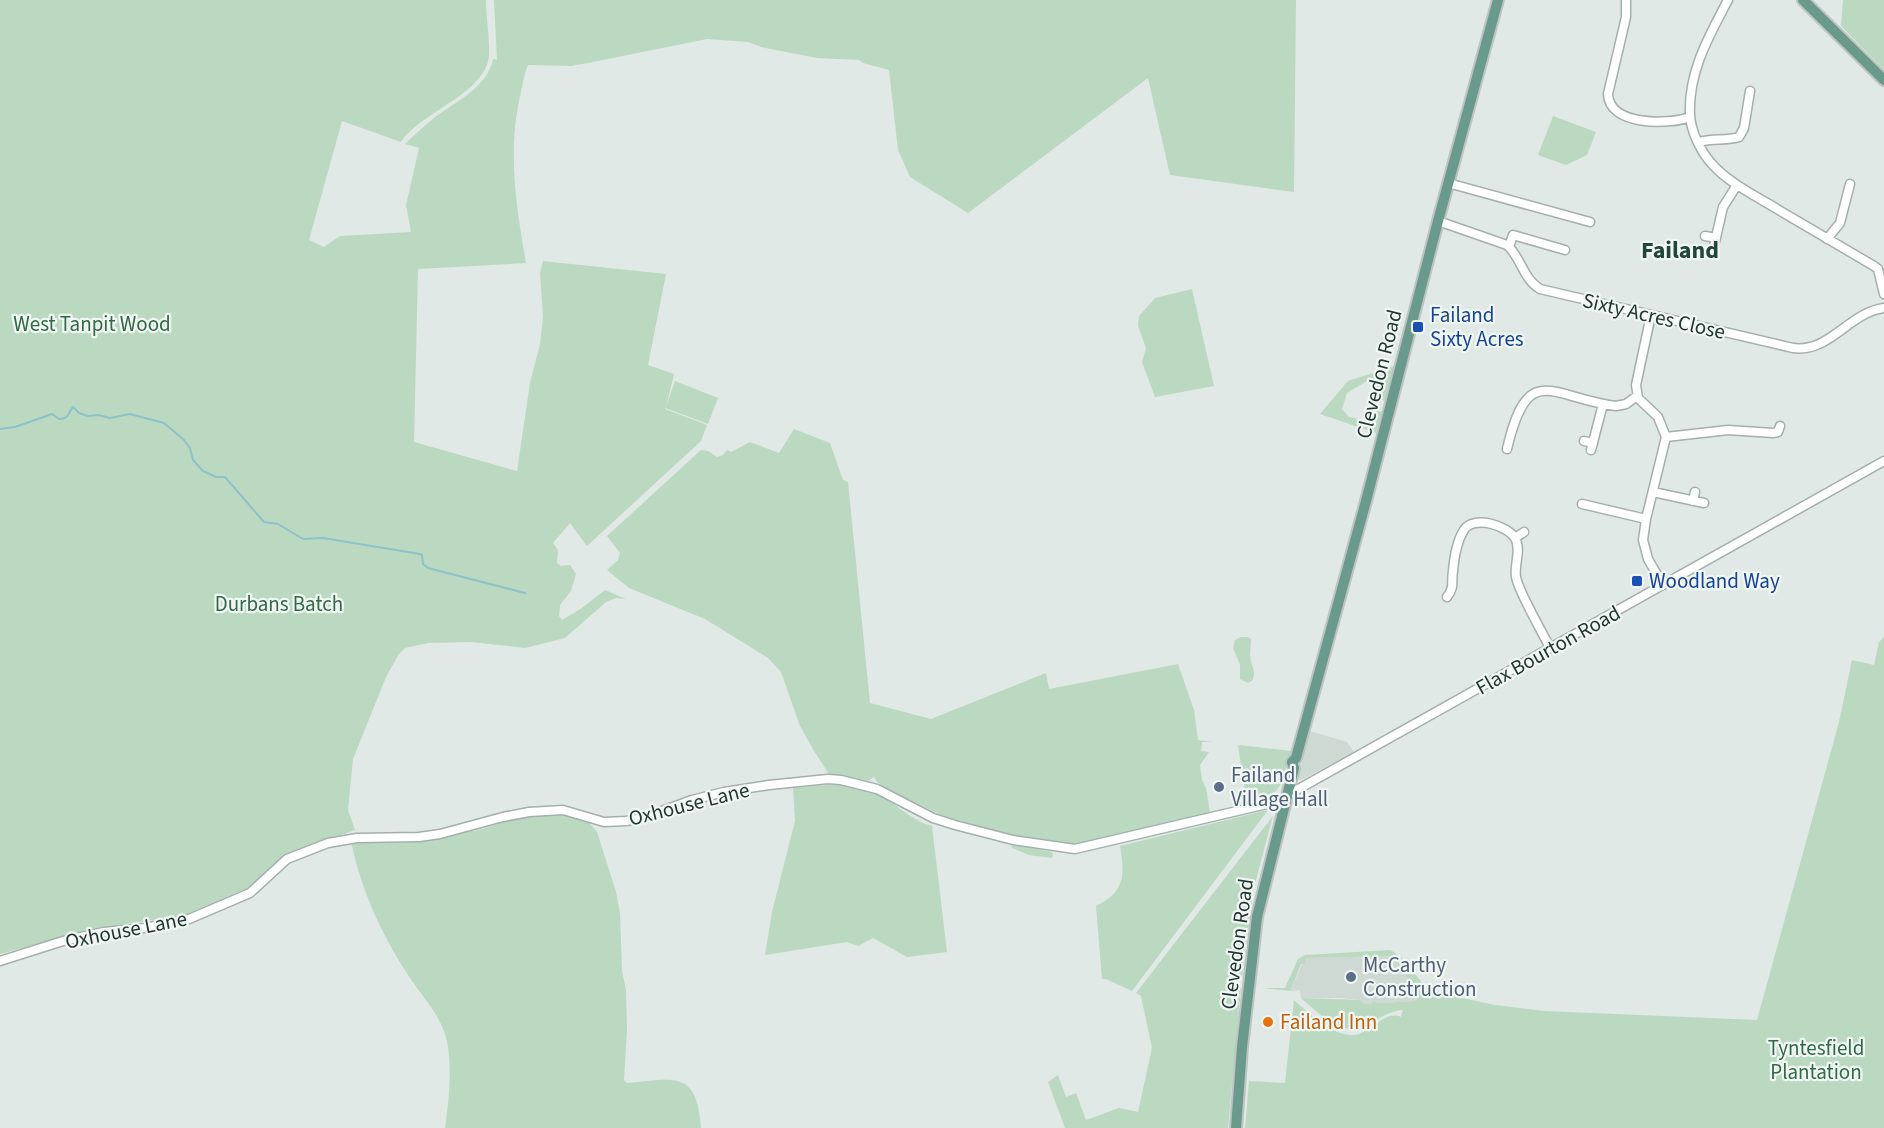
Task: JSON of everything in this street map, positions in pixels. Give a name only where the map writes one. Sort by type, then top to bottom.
[{"type":"main road","name":"Clevedon Road","points":[[1236,1128],[1257,917],[1286,795],[1498,0]]},
{"type":"main road","points":[[1803,0],[1884,80]]},
{"type":"street","points":[[1626,0],[1626,17],[1608,94],[1611,107],[1620,115],[1636,119],[1672,122],[1690,117]]},
{"type":"street","points":[[1728,0],[1696,68],[1690,117],[1699,142],[1713,165],[1737,185],[1827,239],[1881,267],[1884,294]]},
{"type":"street","points":[[1699,142],[1739,137],[1751,110],[1750,91]]},
{"type":"street","points":[[1448,183],[1590,222]]},
{"type":"street","points":[[1705,236],[1715,242],[1724,207],[1737,185]]},
{"type":"street","points":[[1827,239],[1840,222],[1846,189]]},
{"type":"street","points":[[1438,221],[1509,247],[1513,235],[1565,250]]},
{"type":"street","name":"Sixty Acres Close","points":[[1509,247],[1532,284],[1540,289],[1798,349],[1823,344],[1855,319],[1870,311],[1884,308]]},
{"type":"street","points":[[1651,315],[1636,381],[1637,396],[1658,417],[1666,437],[1643,534],[1644,549],[1663,585]]},
{"type":"street","points":[[1506,443],[1519,410],[1525,400],[1536,392],[1555,392],[1603,404],[1624,405],[1637,396]]},
{"type":"street","points":[[1589,444],[1603,404]]},
{"type":"street","points":[[1666,437],[1735,430],[1773,433],[1778,432],[1780,426]]},
{"type":"street","name":"Flax Bourton Road","points":[[1286,795],[1301,789],[1306,784],[1884,461]]},
{"type":"street","points":[[1653,492],[1704,503]]},
{"type":"street","points":[[1693,501],[1695,492]]},
{"type":"street","points":[[1582,504],[1606,514],[1646,519]]},
{"type":"street","points":[[1447,597],[1457,589],[1453,569],[1461,536],[1467,526],[1476,522],[1494,525],[1508,531],[1515,538],[1517,548],[1516,579],[1550,648]]},
{"type":"street","points":[[1515,538],[1524,532]]},
{"type":"street","name":"Oxhouse Lane","points":[[0,961],[84,937],[189,919],[250,893],[287,859],[328,843],[357,838],[419,837],[440,834],[529,812],[563,810],[604,822],[626,822],[724,792],[828,779],[877,789],[933,818],[955,825],[1013,840],[1075,849],[1267,804],[1286,795]]},
{"type":"shaded area","points":[[1310,731],[1347,742],[1354,752],[1301,780],[1298,778]]},
{"type":"shaded area","name":"McCarthy Construction","points":[[1393,956],[1415,991],[1417,1001],[1380,1003],[1373,1001],[1373,1004],[1364,1004],[1361,1000],[1341,998],[1301,998],[1300,990],[1290,991],[1305,958]]},
{"type":"green space","points":[[0,0],[486,0],[489,56],[485,69],[477,81],[465,92],[423,121],[401,142],[342,121],[309,240],[324,247],[340,236],[411,232],[406,205],[419,148],[405,144],[434,118],[478,86],[490,69],[493,59],[497,60],[494,0],[1296,0],[1294,192],[1170,175],[1148,78],[968,213],[910,177],[898,150],[889,70],[859,60],[817,58],[761,47],[748,42],[707,39],[571,66],[528,65],[514,135],[514,178],[526,263],[418,269],[414,442],[517,471],[530,383],[540,344],[543,317],[540,273],[543,261],[666,274],[648,365],[674,374],[666,407],[675,381],[718,398],[708,424],[665,408],[707,425],[701,441],[587,546],[570,523],[553,543],[558,550],[557,563],[561,566],[570,565],[576,574],[571,591],[560,605],[559,616],[562,620],[605,590],[626,599],[616,598],[606,602],[565,638],[525,648],[471,642],[428,643],[405,648],[386,677],[353,759],[348,810],[355,830],[283,856],[250,887],[185,915],[88,930],[0,954]]},
{"type":"green space","points":[[1843,0],[1884,0],[1884,70],[1841,26]]},
{"type":"green space","points":[[1553,116],[1596,132],[1587,155],[1566,165],[1538,155]]},
{"type":"green space","points":[[1192,289],[1214,386],[1155,397],[1142,362],[1146,348],[1138,326],[1139,316],[1155,298]]},
{"type":"green space","points":[[1394,366],[1385,401],[1372,398],[1376,383],[1367,381],[1347,393],[1342,409],[1349,417],[1364,420],[1369,409],[1382,412],[1376,433],[1320,414],[1348,381]]},
{"type":"green space","points":[[794,429],[830,443],[843,480],[848,482],[870,703],[931,719],[1046,673],[1049,689],[1178,664],[1194,710],[1198,740],[1213,742],[1202,742],[1201,751],[1209,752],[1200,765],[1210,812],[1074,846],[990,831],[941,815],[889,790],[877,782],[874,777],[868,781],[829,774],[800,726],[781,672],[768,658],[705,619],[629,588],[607,570],[618,560],[620,553],[607,536],[701,450],[708,451],[717,457],[723,455],[727,450],[731,452],[750,442],[779,453]]},
{"type":"green space","points":[[1241,637],[1251,639],[1250,656],[1254,674],[1252,681],[1248,683],[1240,679],[1240,665],[1233,648],[1235,640]]},
{"type":"green space","name":"Tyntesfield Plantation","points":[[1884,637],[1884,1128],[1245,1128],[1249,1081],[1285,1083],[1294,1000],[1326,1026],[1349,1035],[1363,1032],[1388,1017],[1401,1017],[1403,1010],[1388,1014],[1365,1026],[1347,1029],[1330,1021],[1301,998],[1361,1000],[1364,1004],[1372,1004],[1373,1001],[1380,1003],[1417,1001],[1415,991],[1393,956],[1305,958],[1305,964],[1301,964],[1290,991],[1263,988],[1285,988],[1298,959],[1305,955],[1390,950],[1434,992],[1495,1005],[1544,1011],[1757,1020],[1839,722],[1852,660],[1874,665],[1879,642]]},
{"type":"green space","points":[[1238,745],[1291,751],[1281,784],[1272,794],[1240,804],[1237,802],[1245,792]]},
{"type":"green space","points":[[850,785],[865,788],[882,796],[914,818],[932,826],[947,952],[907,957],[873,938],[858,946],[847,942],[765,955],[772,912],[795,821],[793,788]]},
{"type":"green space","points":[[1268,810],[1132,991],[1102,979],[1096,906],[1113,895],[1121,882],[1120,846]]},
{"type":"green space","points":[[565,812],[585,818],[597,832],[616,892],[620,913],[622,971],[626,990],[627,1030],[624,1080],[627,1083],[658,1080],[680,1082],[688,1087],[694,1096],[699,1109],[701,1128],[445,1128],[450,1071],[446,1037],[434,1012],[408,975],[381,927],[360,877],[351,841],[424,840],[483,829],[524,815]]},
{"type":"green space","points":[[1273,816],[1253,891],[1242,978],[1234,974],[1229,976],[1227,982],[1232,989],[1241,987],[1228,1128],[1065,1128],[1048,1082],[1058,1075],[1066,1097],[1076,1093],[1086,1120],[1119,1108],[1138,1112],[1152,1048],[1141,996],[1136,993]]},
{"type":"green space","points":[[1017,845],[1051,852],[1052,858],[1029,855],[1010,847]]},
{"type":"waterway","points":[[0,429],[15,427],[52,414],[62,419],[67,417],[73,407],[79,413],[88,416],[98,415],[110,418],[130,414],[164,423],[184,440],[190,448],[193,460],[203,471],[216,477],[225,477],[264,522],[278,524],[303,539],[323,538],[420,554],[423,564],[428,568],[525,593]]},
{"type":"place","name":"Failand Sixty Acres","points":[[1418,327]]},
{"type":"place","name":"Woodland Way","points":[[1637,581]]},
{"type":"place","name":"Failand Village Hall","points":[[1219,787]]},
{"type":"place","name":"McCarthy Construction","points":[[1351,977]]},
{"type":"place","name":"Failand Inn","points":[[1268,1022]]},
{"type":"district","name":"Failand","points":[[1680,250]]},
{"type":"park label","name":"West Tanpit Wood","points":[[92,324]]},
{"type":"park label","name":"Durbans Batch","points":[[279,604]]}]
